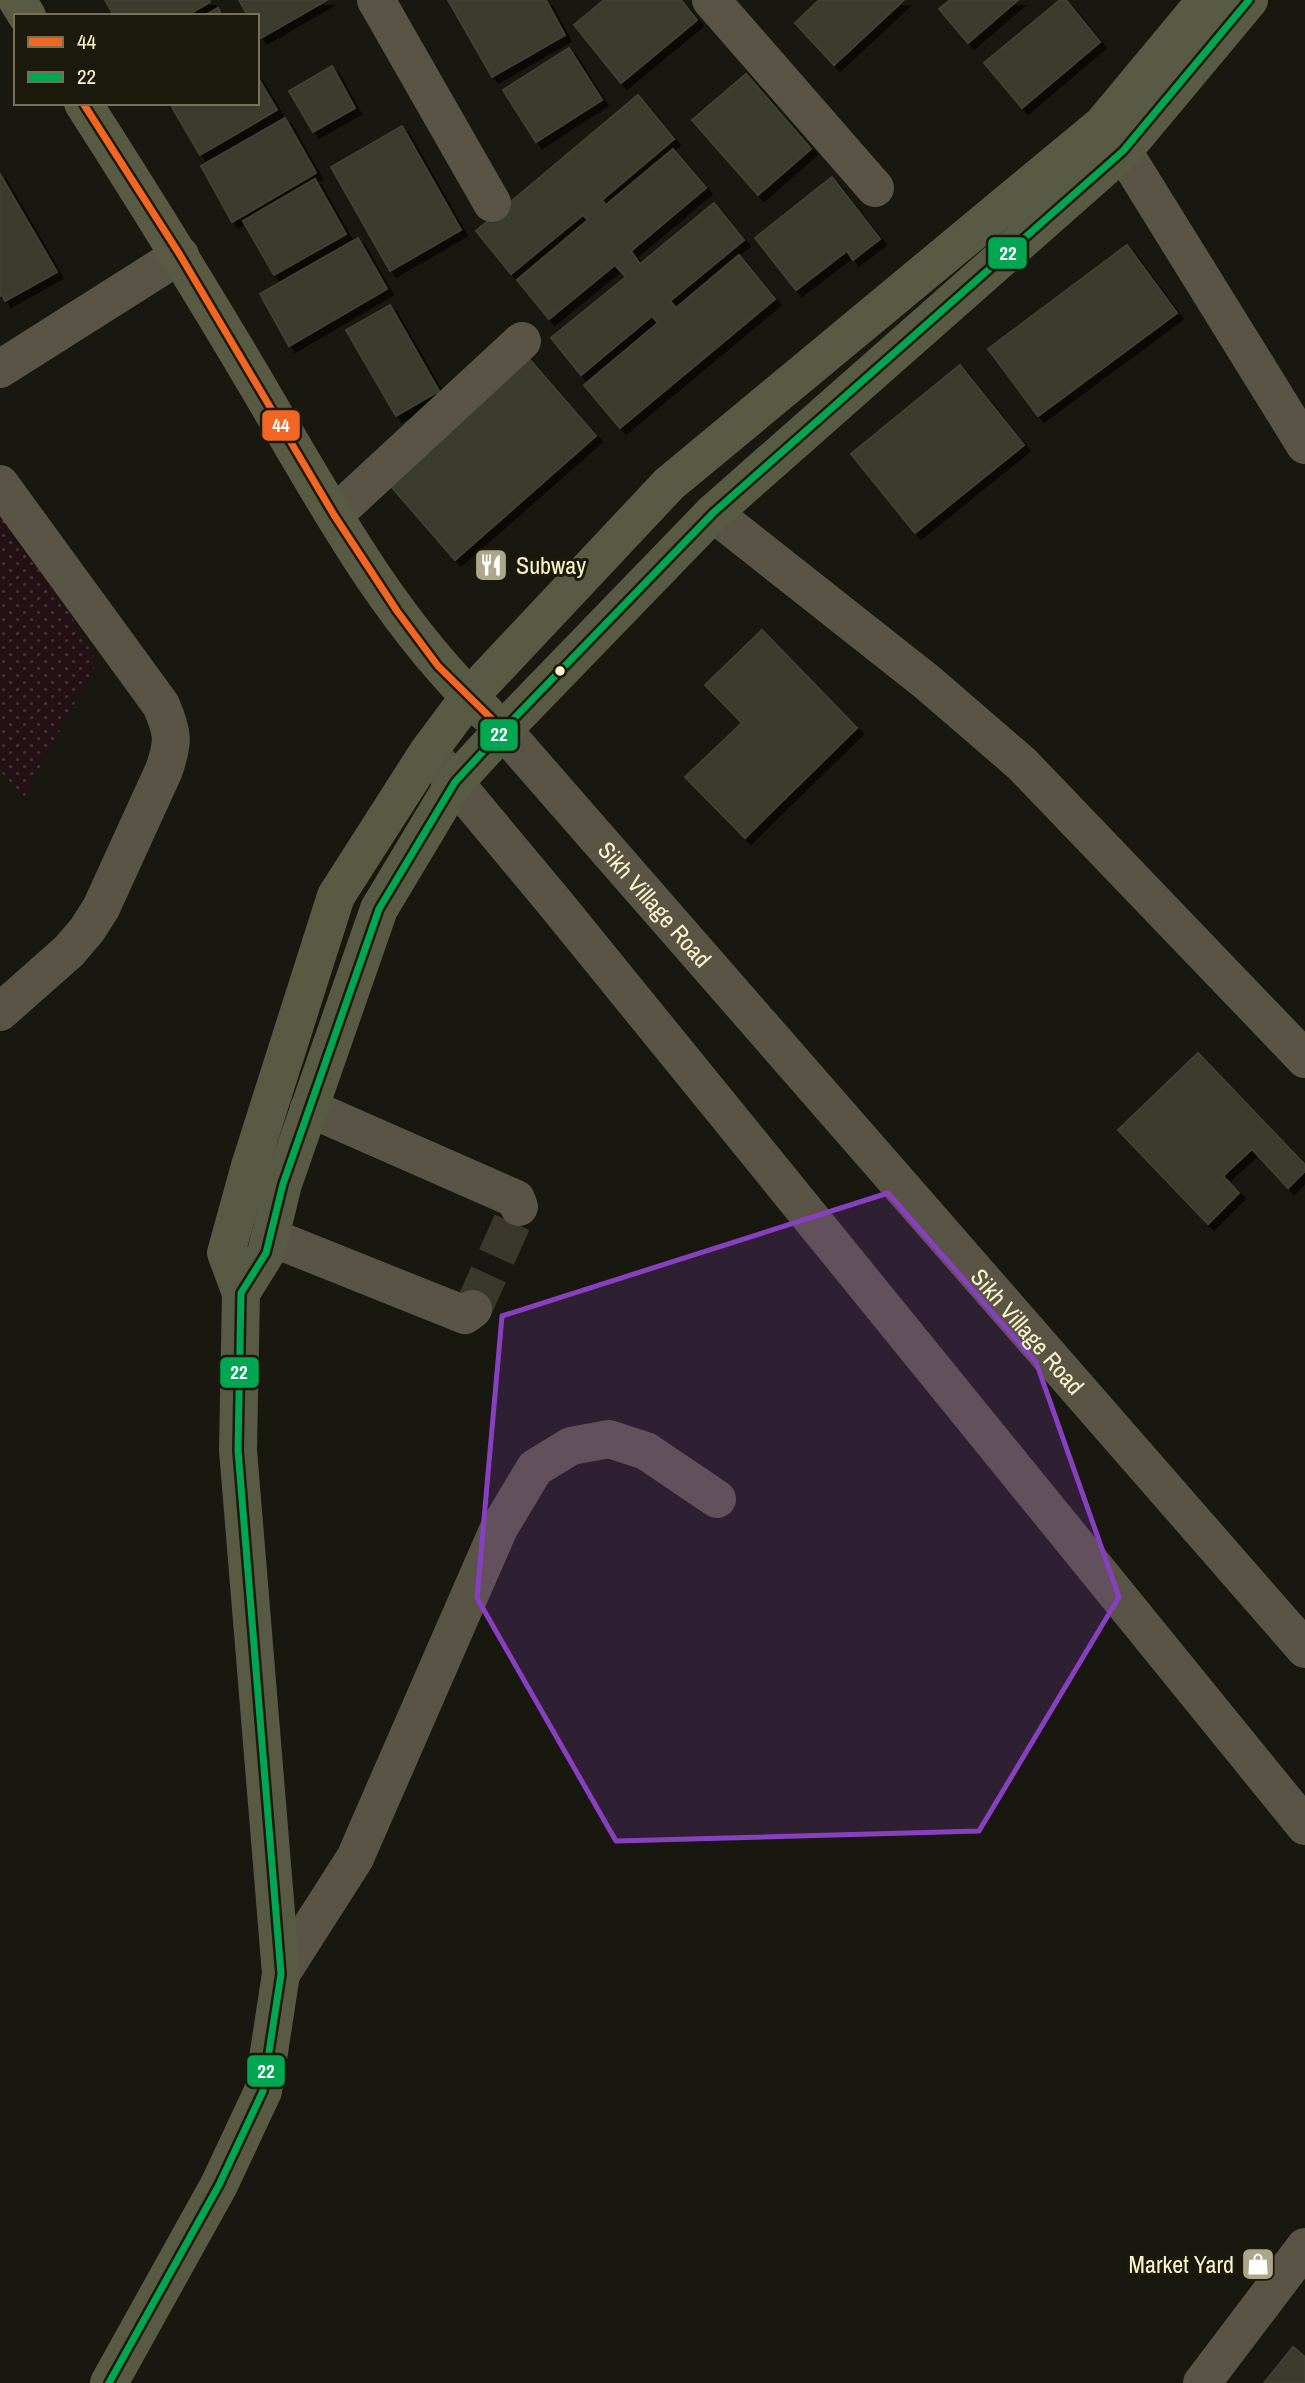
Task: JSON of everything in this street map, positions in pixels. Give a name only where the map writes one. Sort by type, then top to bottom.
[{"type":"main road","points":[[108,2383],[219,2185],[263,2091],[281,1974],[238,1450],[241,1293],[226,1253],[250,1166],[336,896],[428,752],[469,697],[669,484],[1103,124],[1206,0]]},
{"type":"main road","points":[[241,1293],[266,1253],[283,1184],[379,909],[456,782],[713,513],[1123,151],[1249,0]]},
{"type":"main road","name":"Sikh Village Road","points":[[84,105],[180,255],[334,515],[405,622],[438,666],[503,730]]},
{"type":"street","points":[[376,0],[492,203]]},
{"type":"street","points":[[711,0],[875,188]]},
{"type":"street","points":[[1123,151],[1305,445]]},
{"type":"street","points":[[0,369],[180,255]]},
{"type":"street","points":[[334,515],[522,341]]},
{"type":"street","points":[[0,484],[161,705],[171,728],[171,749],[101,908],[87,930],[69,951],[0,1012]]},
{"type":"street","points":[[713,513],[927,682],[1022,764],[1305,1059]]},
{"type":"street","name":"Sikh Village Road","points":[[503,730],[1305,1649]]},
{"type":"street","points":[[428,752],[456,782],[1305,1826]]},
{"type":"street","points":[[309,1108],[516,1199],[519,1207]]},
{"type":"street","points":[[270,1237],[465,1315],[473,1309]]},
{"type":"street","points":[[281,1974],[355,1858],[499,1528],[535,1468],[571,1446],[609,1439],[646,1451],[717,1499]]},
{"type":"street","points":[[1202,2383],[1305,2247]]},
{"type":"highlighted area","points":[[888,1193],[1036,1362],[1119,1597],[979,1831],[616,1841],[477,1598],[502,1316]]},
{"type":"shaded area","points":[[0,514],[70,614],[97,662],[24,797],[0,771]]},
{"type":"building","points":[[105,0],[210,2],[189,14],[113,14]]},
{"type":"building","points":[[239,0],[327,0],[261,38],[259,14],[247,14]]},
{"type":"building","points":[[448,0],[546,0],[565,35],[492,77]]},
{"type":"building","points":[[604,0],[681,0],[697,20],[621,83],[574,25]]},
{"type":"building","points":[[819,0],[904,0],[834,65],[795,23]]},
{"type":"building","points":[[950,0],[1018,0],[968,43],[939,9]]},
{"type":"building","points":[[1060,0],[1066,0],[1100,42],[1022,108],[984,63]]},
{"type":"building","points":[[218,8],[221,14],[208,14]]},
{"type":"building","points":[[569,48],[602,100],[536,142],[503,90]]},
{"type":"building","points":[[332,66],[355,108],[313,132],[289,91]]},
{"type":"building","points":[[746,74],[811,149],[758,195],[692,120]]},
{"type":"building","points":[[259,79],[277,110],[200,155],[172,107],[259,105]]},
{"type":"building","points":[[638,95],[674,139],[602,200],[606,205],[673,149],[706,188],[631,251],[640,264],[714,203],[744,240],[670,301],[676,308],[739,255],[775,299],[620,428],[584,385],[658,323],[652,316],[581,375],[551,338],[626,277],[615,265],[549,319],[517,280],[588,220],[583,215],[511,274],[476,231]]},
{"type":"building","points":[[285,118],[316,173],[232,222],[201,166]]},
{"type":"building","points":[[402,126],[461,230],[390,271],[331,167]]},
{"type":"building","points":[[0,174],[57,272],[5,301],[2,295],[0,296]]},
{"type":"building","points":[[832,177],[880,239],[853,260],[847,251],[796,290],[755,238]]},
{"type":"building","points":[[315,179],[346,234],[274,275],[243,221]]},
{"type":"building","points":[[358,238],[387,289],[289,346],[260,294]]},
{"type":"building","points":[[1127,245],[1177,313],[1038,416],[988,349]]},
{"type":"building","points":[[390,305],[439,391],[396,416],[346,330]]},
{"type":"building","points":[[530,360],[596,436],[455,560],[389,484]]},
{"type":"building","points":[[960,365],[1024,445],[915,533],[851,454]]},
{"type":"building","points":[[762,630],[857,728],[745,838],[685,777],[742,723],[705,685]]},
{"type":"building","points":[[1198,1053],[1305,1165],[1305,1171],[1288,1188],[1252,1149],[1223,1176],[1239,1193],[1208,1224],[1118,1130]]},
{"type":"building","points":[[1293,2347],[1305,2357],[1305,2383],[1264,2383]]},
{"type":"tunnel","points":[[473,1309],[519,1207]]},
{"type":"transit line","name":"22","points":[[109,2383],[219,2185],[263,2091],[281,1974],[238,1450],[241,1293],[266,1253],[283,1184],[379,909],[455,782],[503,730],[713,513],[1123,151],[1249,0]]},
{"type":"transit line","name":"44","points":[[84,105],[180,255],[334,515],[397,611],[438,666],[503,730]]},
{"type":"place","name":"Subway","points":[[491,565]]},
{"type":"place","name":"Market Yard","points":[[1258,2264]]}]
